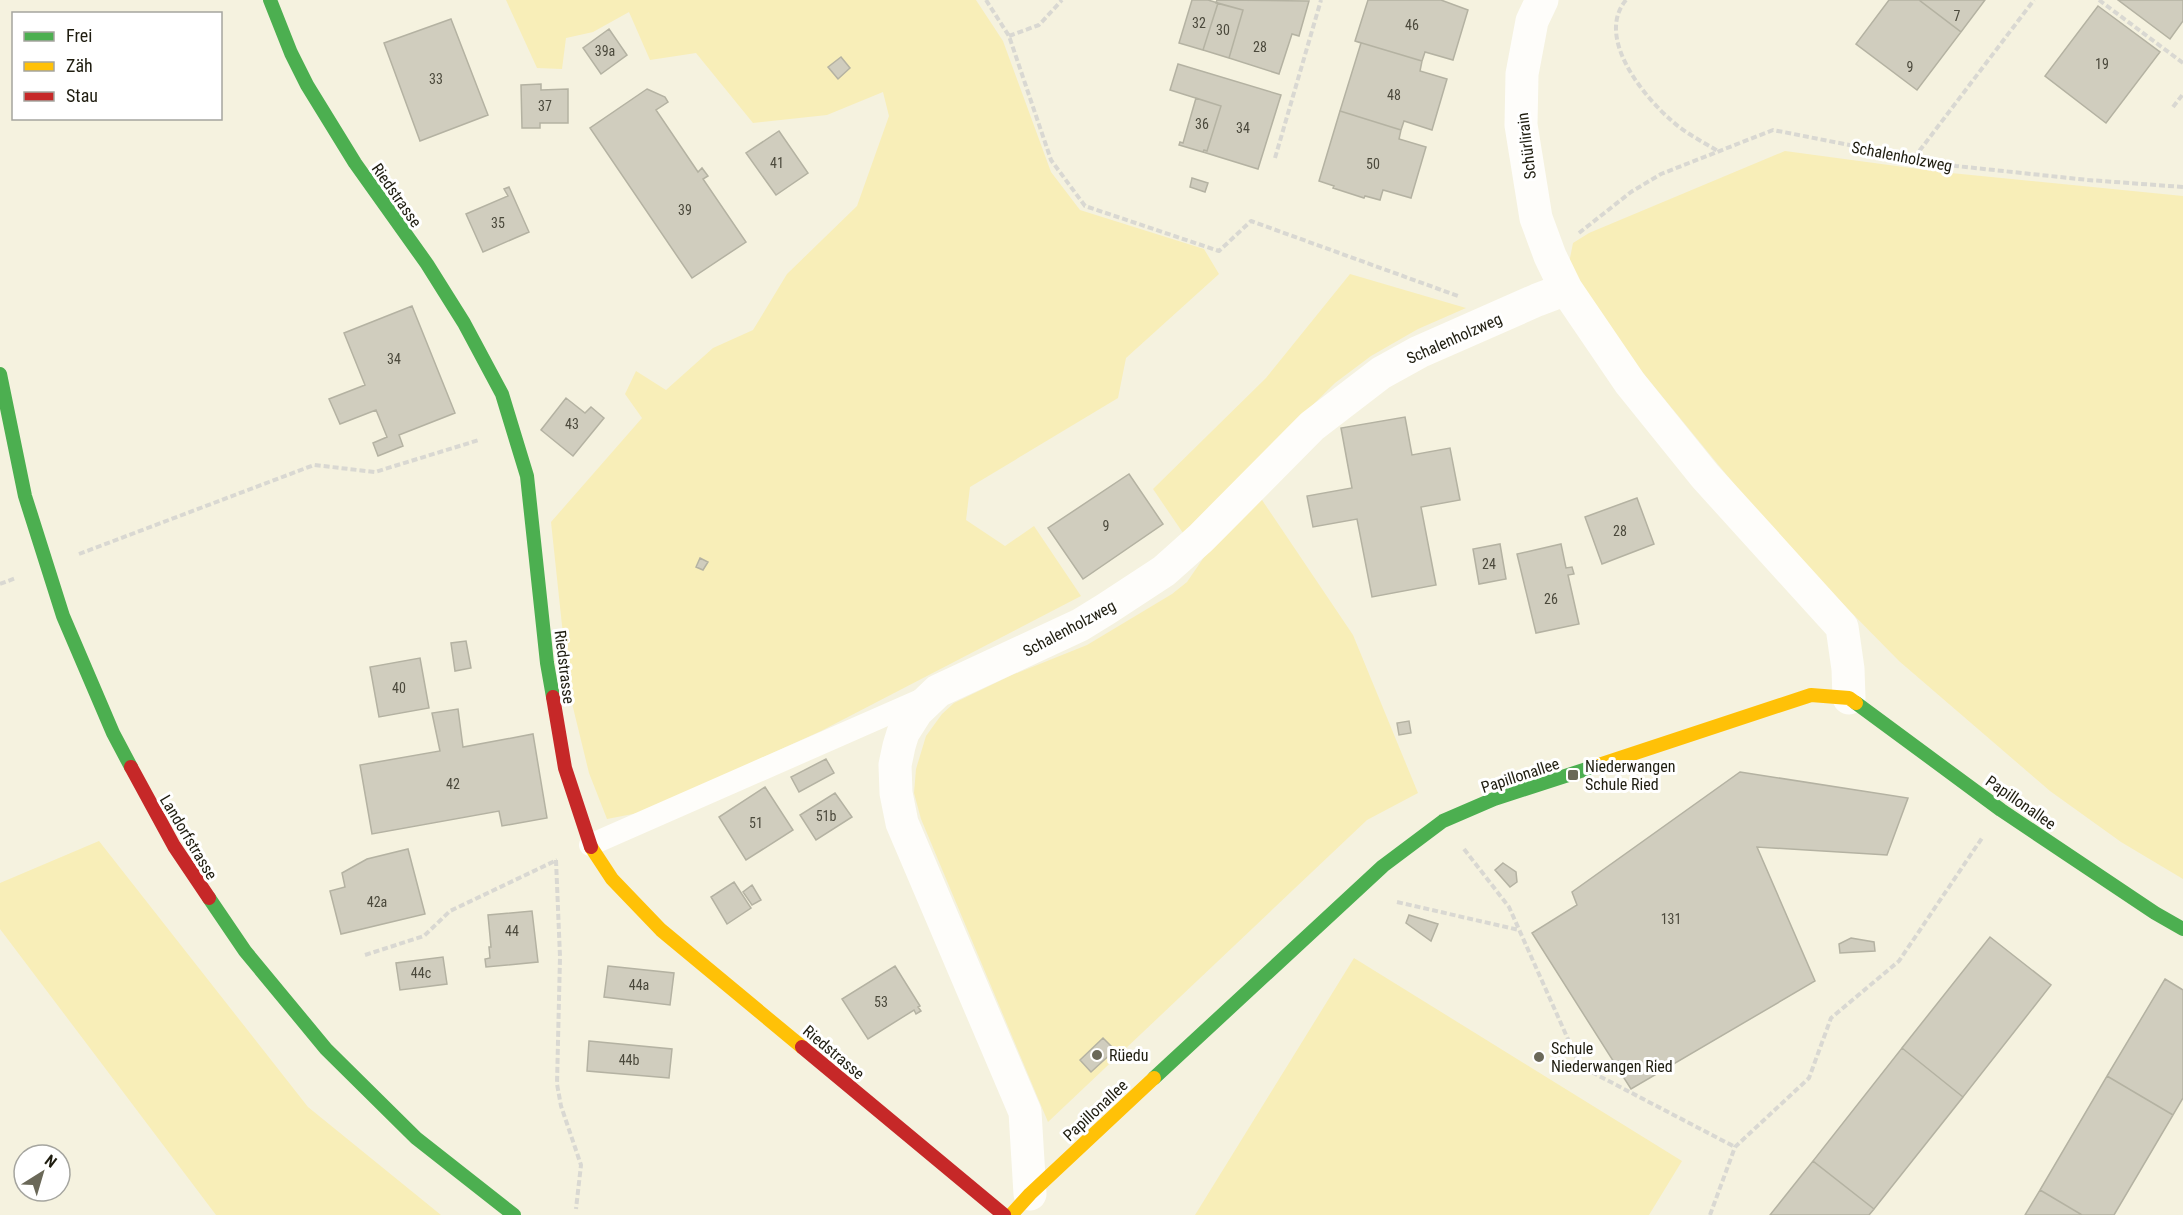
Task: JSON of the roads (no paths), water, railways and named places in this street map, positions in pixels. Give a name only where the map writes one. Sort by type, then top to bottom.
[{"type":"street","name":"Riedstrasse","points":[[270,0],[291,53],[307,84],[355,164],[427,264],[464,323],[502,394],[527,476],[548,663],[565,768],[590,845],[612,879],[660,930],[1005,1215]]},
{"type":"street","name":"Schürlirain","points":[[1542,0],[1532,21],[1522,74],[1521,125],[1536,218],[1550,256],[1566,289]]},
{"type":"street","name":"Schalenholzweg","points":[[1020,1204],[1025,1112],[902,823],[895,765],[903,733],[917,711],[939,692],[1080,625],[1164,571],[1201,538],[1312,426],[1381,373],[1419,352],[1566,289]]},
{"type":"street","points":[[1566,289],[1630,383],[1705,476],[1842,627],[1848,669],[1849,698]]},
{"type":"street","name":"Landorfstrasse","points":[[0,374],[8,421],[31,519],[76,650],[124,756],[152,811],[180,857],[215,910],[303,1024],[338,1061],[441,1159],[514,1215]]},
{"type":"street","name":"Papillonallee","points":[[1020,1204],[1383,866],[1443,821],[1494,799],[1811,695],[1849,698],[2001,810],[2155,913],[2183,929]]},
{"type":"lane","name":"Schalenholzweg","points":[[590,845],[939,692]]},
{"type":"place","name":"Niederwangen Schule Ried","points":[[1573,775]]},
{"type":"place","name":"Rüedu","points":[[1097,1055]]},
{"type":"place","name":"Schule Niederwangen Ried","points":[[1539,1057]]}]
